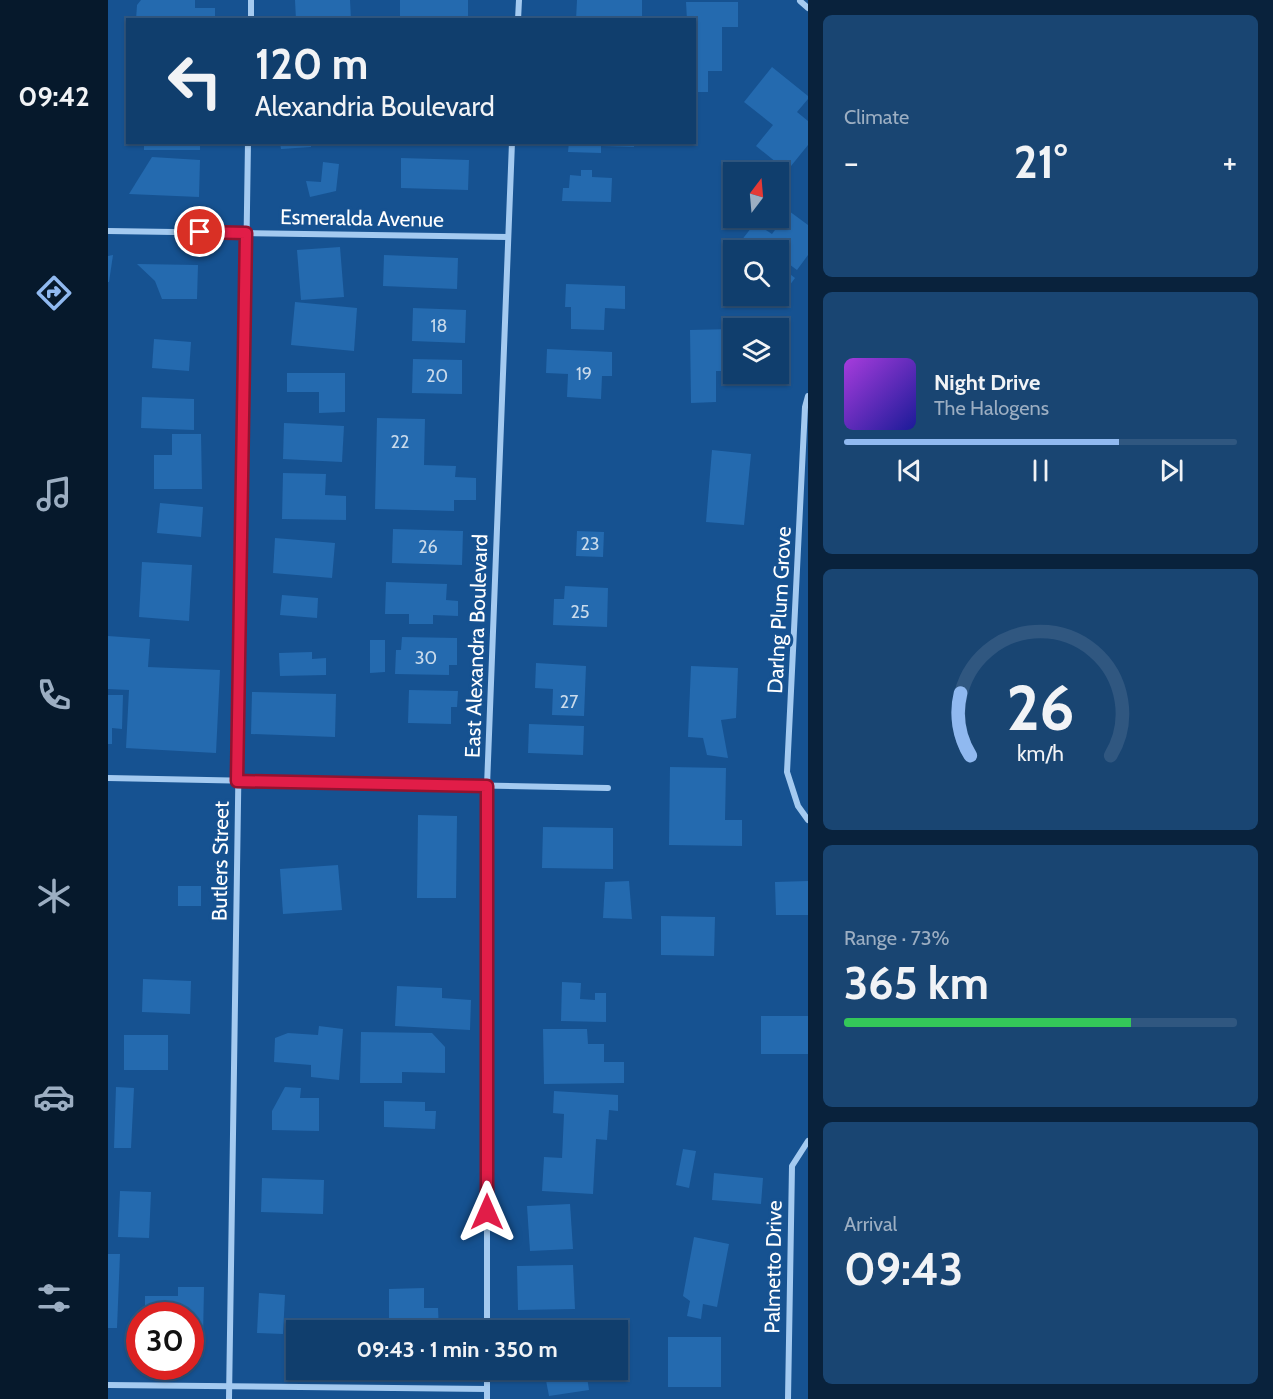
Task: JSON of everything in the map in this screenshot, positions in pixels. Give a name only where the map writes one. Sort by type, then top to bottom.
[{"type":"street","points":[[251,0],[251,18]]},
{"type":"street","points":[[518,18],[519,0]]},
{"type":"street","points":[[800,1],[808,8]]},
{"type":"street","name":"Butlers Street","points":[[229,1399],[248,144]]},
{"type":"street","name":"East Alexandra Boulevard","points":[[487,1320],[487,786],[512,144]]},
{"type":"street","name":"Esmeralda Avenue","points":[[108,231],[508,237]]},
{"type":"street","name":"Darlng Plum Grove","points":[[808,396],[805,407],[787,772],[798,806],[808,820]]},
{"type":"street","points":[[108,778],[608,788]]},
{"type":"street","name":"Palmetto Drive","points":[[788,1399],[792,1166],[808,1141]]},
{"type":"street","points":[[487,1380],[487,1399]]},
{"type":"street","points":[[108,1385],[487,1389]]},
{"type":"building","points":[[141,0],[195,0],[195,8],[215,8],[215,18],[136,18],[137,5]]},
{"type":"building","points":[[295,0],[350,0],[351,18],[296,18]]},
{"type":"building","points":[[400,0],[468,0],[468,18],[400,18]]},
{"type":"building","points":[[577,0],[642,0],[642,18],[576,18]]},
{"type":"building","points":[[686,2],[738,2],[738,27],[722,27],[722,71],[708,71],[708,92],[696,92],[696,18],[687,18]]},
{"type":"building","points":[[772,67],[808,96],[797,112],[808,121],[808,145],[789,169],[789,162],[776,162],[756,146],[773,125],[744,102]]},
{"type":"building","points":[[144,144],[200,144],[200,150],[144,150]]},
{"type":"building","points":[[280,144],[311,144],[311,147],[281,149]]},
{"type":"building","points":[[569,144],[634,144],[634,147],[601,146],[601,153],[568,152]]},
{"type":"building","points":[[152,157],[200,160],[199,197],[129,194]]},
{"type":"building","points":[[401,158],[469,160],[468,190],[401,188]]},
{"type":"building","points":[[323,162],[339,164],[336,191],[310,197],[306,181],[321,182]]},
{"type":"building","points":[[581,170],[592,170],[592,177],[612,178],[611,202],[562,201],[563,188],[569,188],[570,175],[581,176]]},
{"type":"building","points":[[789,211],[808,225],[808,255],[797,270],[789,264],[789,240],[742,240],[751,228],[763,228],[772,234],[776,228],[789,228]]},
{"type":"building","points":[[340,247],[344,297],[301,300],[297,250]]},
{"type":"building","points":[[113,255],[109,282],[108,282],[108,256]]},
{"type":"building","points":[[384,255],[458,258],[457,289],[383,286]]},
{"type":"building","points":[[137,264],[198,265],[197,299],[162,299],[155,281]]},
{"type":"building","points":[[789,273],[795,278],[789,286]]},
{"type":"building","points":[[566,284],[625,286],[625,309],[605,308],[604,330],[571,329],[571,307],[565,307]]},
{"type":"building","points":[[295,302],[357,308],[354,351],[291,345]]},
{"type":"building","points":[[413,308],[466,310],[465,343],[412,341]]},
{"type":"building","points":[[723,329],[723,371],[716,371],[716,402],[691,403],[690,330]]},
{"type":"building","points":[[154,339],[191,342],[189,371],[152,368]]},
{"type":"building","points":[[547,349],[612,352],[612,376],[602,376],[601,399],[567,397],[568,374],[546,373]]},
{"type":"building","points":[[413,359],[462,360],[462,394],[412,393]]},
{"type":"building","points":[[287,373],[345,373],[345,412],[319,413],[319,392],[287,392]]},
{"type":"building","points":[[142,397],[194,399],[194,430],[141,428]]},
{"type":"building","points":[[377,418],[425,419],[424,465],[456,466],[455,477],[476,478],[476,500],[454,500],[454,511],[375,509]]},
{"type":"building","points":[[284,423],[344,426],[342,462],[283,459]]},
{"type":"building","points":[[172,434],[201,434],[202,489],[154,489],[154,455],[172,455]]},
{"type":"building","points":[[712,450],[751,454],[744,525],[706,522]]},
{"type":"building","points":[[283,473],[326,474],[325,495],[346,496],[346,520],[282,519]]},
{"type":"building","points":[[160,503],[203,507],[201,537],[157,533]]},
{"type":"building","points":[[393,529],[463,531],[462,565],[392,563]]},
{"type":"building","points":[[577,531],[604,532],[603,557],[576,556]]},
{"type":"building","points":[[275,538],[335,543],[332,578],[273,573]]},
{"type":"building","points":[[142,562],[192,565],[189,621],[139,617]]},
{"type":"building","points":[[386,582],[447,584],[446,600],[458,601],[458,616],[433,615],[433,624],[409,624],[409,614],[385,614]]},
{"type":"building","points":[[565,586],[608,588],[607,627],[553,625],[554,599],[564,599]]},
{"type":"building","points":[[282,595],[318,598],[317,618],[280,615]]},
{"type":"building","points":[[108,636],[150,639],[148,667],[220,670],[216,753],[126,748],[129,690],[108,689]]},
{"type":"building","points":[[402,637],[457,638],[457,665],[449,665],[449,675],[395,674],[396,650],[401,650]]},
{"type":"building","points":[[370,640],[385,640],[385,672],[370,673]]},
{"type":"building","points":[[312,652],[312,659],[326,658],[326,675],[280,676],[279,653]]},
{"type":"building","points":[[536,663],[586,666],[584,716],[552,715],[553,689],[535,688]]},
{"type":"building","points":[[691,666],[738,668],[736,718],[721,720],[728,758],[707,755],[703,738],[688,737]]},
{"type":"building","points":[[409,690],[458,691],[457,707],[451,707],[451,724],[408,723]]},
{"type":"building","points":[[252,692],[336,694],[335,737],[251,734]]},
{"type":"building","points":[[108,695],[123,695],[122,729],[112,728],[112,744],[108,744]]},
{"type":"building","points":[[529,724],[584,726],[583,755],[528,753]]},
{"type":"building","points":[[670,767],[726,768],[725,820],[742,820],[742,846],[669,845]]},
{"type":"building","points":[[418,815],[457,816],[456,898],[417,898]]},
{"type":"building","points":[[543,827],[613,828],[613,869],[542,868]]},
{"type":"building","points":[[338,865],[342,910],[283,914],[280,869]]},
{"type":"building","points":[[629,881],[632,919],[603,918],[605,882]]},
{"type":"building","points":[[808,881],[808,915],[776,915],[775,882]]},
{"type":"building","points":[[178,886],[201,886],[201,906],[178,906]]},
{"type":"building","points":[[661,916],[715,917],[714,956],[661,955]]},
{"type":"building","points":[[143,979],[191,981],[190,1014],[142,1012]]},
{"type":"building","points":[[562,982],[581,983],[580,999],[595,1000],[595,993],[606,993],[606,1022],[561,1021]]},
{"type":"building","points":[[397,986],[442,988],[442,998],[471,1000],[470,1030],[395,1026]]},
{"type":"building","points":[[761,1016],[808,1016],[808,1054],[761,1054]]},
{"type":"building","points":[[319,1026],[343,1029],[339,1080],[311,1077],[311,1065],[274,1062],[275,1038],[288,1033],[318,1035]]},
{"type":"building","points":[[543,1029],[587,1029],[588,1044],[604,1044],[604,1062],[624,1062],[624,1083],[544,1084]]},
{"type":"building","points":[[361,1032],[432,1033],[445,1047],[445,1073],[402,1072],[402,1083],[360,1083]]},
{"type":"building","points":[[124,1035],[168,1035],[168,1070],[124,1070]]},
{"type":"building","points":[[116,1087],[134,1088],[131,1148],[114,1148]]},
{"type":"building","points":[[285,1087],[301,1088],[300,1098],[319,1098],[319,1131],[272,1130],[272,1111]]},
{"type":"building","points":[[554,1091],[618,1095],[618,1111],[609,1110],[607,1140],[596,1139],[593,1194],[542,1191],[544,1157],[562,1158],[564,1114],[553,1113]]},
{"type":"building","points":[[384,1101],[425,1102],[425,1111],[436,1111],[435,1129],[384,1127]]},
{"type":"building","points":[[683,1149],[696,1151],[689,1188],[676,1185]]},
{"type":"building","points":[[714,1173],[763,1178],[761,1204],[712,1200]]},
{"type":"building","points":[[262,1178],[324,1180],[323,1214],[261,1212]]},
{"type":"building","points":[[120,1191],[151,1192],[149,1238],[118,1237]]},
{"type":"building","points":[[570,1204],[573,1249],[530,1251],[527,1206]]},
{"type":"building","points":[[694,1237],[729,1244],[717,1307],[703,1304],[701,1319],[687,1316],[690,1301],[683,1296]]},
{"type":"building","points":[[108,1254],[120,1254],[117,1328],[108,1328]]},
{"type":"building","points":[[573,1265],[575,1309],[518,1310],[517,1266]]},
{"type":"building","points":[[178,1287],[204,1287],[204,1302],[145,1302],[145,1296],[178,1296]]},
{"type":"building","points":[[424,1288],[424,1308],[438,1308],[439,1320],[389,1320],[389,1289]]},
{"type":"building","points":[[259,1293],[285,1295],[283,1334],[257,1333]]},
{"type":"building","points":[[668,1337],[721,1337],[721,1387],[668,1387]]},
{"type":"building","points":[[546,1380],[588,1380],[589,1390],[549,1396]]},
{"type":"route","points":[[200,232],[246,233],[237,781],[487,786],[487,1212]]}]
